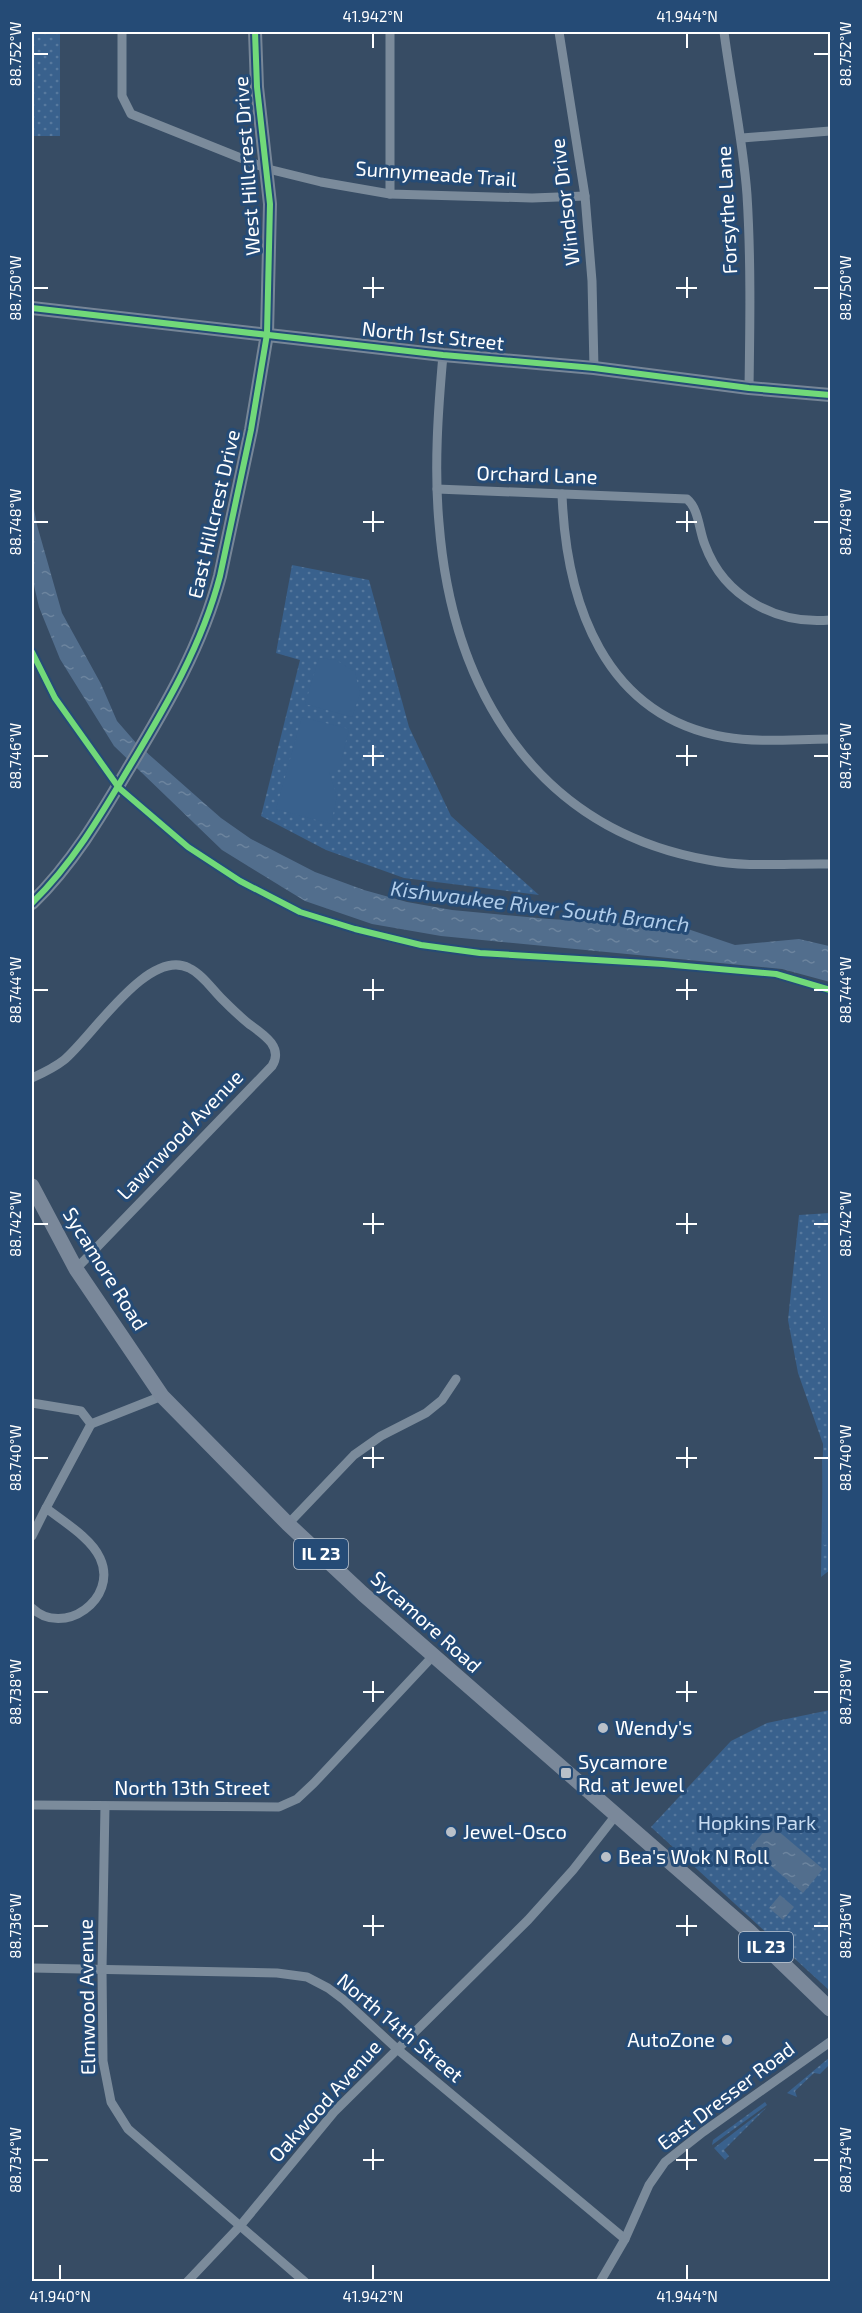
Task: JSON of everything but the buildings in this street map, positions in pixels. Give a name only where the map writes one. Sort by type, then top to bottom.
[{"type":"main road","name":"Sycamore Road","points":[[32,1186],[76,1269],[162,1396],[288,1524],[363,1594],[746,1928],[831,2009]]},
{"type":"street","name":"Sunnymeade Trail","points":[[122,32],[122,96],[131,114],[268,170],[390,194],[532,198],[585,196]]},
{"type":"street","name":"West Hillcrest Drive","points":[[255,32],[257,87],[268,170],[271,246],[267,334]]},
{"type":"street","points":[[390,32],[390,194]]},
{"type":"street","name":"Windsor Drive","points":[[559,32],[585,196],[592,281],[594,368]]},
{"type":"street","name":"Forsythe Lane","points":[[724,32],[741,138],[747,195],[750,267],[749,388]]},
{"type":"street","points":[[741,138],[831,131]]},
{"type":"street","name":"North 1st Street","points":[[32,308],[443,355],[594,368],[749,388],[831,395]]},
{"type":"street","name":"East Hillcrest Drive","points":[[32,903],[72,859],[119,788],[186,666],[214,596],[251,430],[267,334]]},
{"type":"street","points":[[443,355],[437,432],[437,489],[442,559],[448,590],[468,660],[481,691],[500,723],[526,759],[556,789],[583,811],[618,831],[676,853],[716,862],[831,864]]},
{"type":"street","name":"Orchard Lane","points":[[437,489],[678,497],[690,501],[700,534],[713,562],[726,581],[748,600],[765,610],[788,618],[809,621],[831,620]]},
{"type":"street","points":[[562,494],[567,555],[581,608],[605,659],[625,684],[655,709],[702,732],[742,739],[831,739]]},
{"type":"street","name":"Lawnwood Avenue","points":[[32,1077],[48,1071],[65,1059],[130,990],[147,975],[172,963],[194,970],[237,1015],[269,1040],[275,1048],[276,1058],[272,1066],[76,1269]]},
{"type":"street","points":[[288,1524],[354,1455],[381,1436],[426,1413],[442,1400],[456,1379]]},
{"type":"street","points":[[32,1536],[90,1424],[162,1396]]},
{"type":"street","points":[[32,1403],[81,1411],[90,1424]]},
{"type":"street","points":[[32,1608],[41,1615],[54,1619],[69,1618],[84,1611],[98,1595],[103,1577],[103,1564],[92,1546],[46,1508]]},
{"type":"street","name":"North 13th Street","points":[[32,1805],[279,1807],[289,1803],[314,1783],[433,1656]]},
{"type":"street","name":"Elmwood Avenue","points":[[105,1806],[102,1969],[103,2061],[108,2092],[116,2111],[128,2129],[305,2282]]},
{"type":"street","name":"Oakwood Avenue","points":[[187,2282],[240,2226],[335,2111],[396,2048],[528,1920],[584,1858],[616,1815]]},
{"type":"street","name":"North 14th Street","points":[[32,1968],[277,1973],[307,1977],[344,2000],[396,2048],[625,2239]]},
{"type":"street","name":"East Dresser Road","points":[[600,2282],[625,2239],[642,2197],[665,2162],[698,2135],[831,2042]]},
{"type":"green space","points":[[32,32],[60,32],[60,136],[32,136]]},
{"type":"green space","points":[[292,565],[369,580],[409,727],[451,816],[539,895],[404,878],[326,850],[261,816],[300,660],[276,653]]},
{"type":"green space","points":[[319,658],[336,660],[355,672],[360,694],[352,717],[305,704]]},
{"type":"green space","points":[[302,717],[349,729],[341,761],[329,772],[337,796],[331,824],[276,809]]},
{"type":"green space","points":[[830,1213],[830,1570],[821,1577],[823,1444],[798,1373],[788,1320],[799,1215]]},
{"type":"green space","points":[[827,1244],[830,1244],[830,1334],[825,1334],[820,1253]]},
{"type":"green space","points":[[830,1450],[830,1544],[824,1545],[822,1459],[825,1451]]},
{"type":"green space","name":"Hopkins Park","points":[[830,1710],[830,1991],[651,1827],[731,1741],[767,1723]]},
{"type":"green space","points":[[830,2057],[830,2064],[820,2074],[814,2073],[795,2091],[797,2097],[787,2093]]},
{"type":"green space","points":[[765,2102],[767,2105],[712,2145],[713,2140]]},
{"type":"green space","points":[[766,2108],[724,2150],[729,2156],[725,2160],[714,2148]]},
{"type":"water","points":[[32,498],[37,525],[62,613],[101,684],[117,721],[137,744],[221,818],[251,839],[315,872],[364,890],[407,902],[452,910],[549,919],[679,926],[735,945],[799,939],[829,946],[830,982],[782,969],[441,936],[372,924],[305,901],[222,850],[114,746],[60,659],[39,607],[32,577]]},
{"type":"water","points":[[770,1824],[823,1869],[803,1893],[750,1848]]},
{"type":"water","points":[[780,1895],[794,1907],[783,1920],[769,1908]]},
{"type":"cycle path","points":[[32,903],[61,872],[86,838],[157,721],[193,651],[220,576],[251,430],[267,334],[270,204],[257,87],[255,32]]},
{"type":"cycle path","points":[[32,308],[443,355],[594,368],[749,388],[830,395]]},
{"type":"cycle path","points":[[32,652],[55,698],[119,788],[188,847],[240,881],[300,912],[355,929],[421,945],[480,953],[663,964],[776,974],[830,990]]},
{"type":"place","name":"Wendy's","points":[[603,1728]]},
{"type":"place","name":"Sycamore Rd. at Jewel","points":[[566,1773]]},
{"type":"place","name":"Jewel-Osco","points":[[451,1832]]},
{"type":"place","name":"Bea's Wok N Roll","points":[[606,1857]]},
{"type":"place","name":"AutoZone","points":[[727,2040]]},
{"type":"water label","name":"Kishwaukee River South Branch","points":[[540,907]]}]
